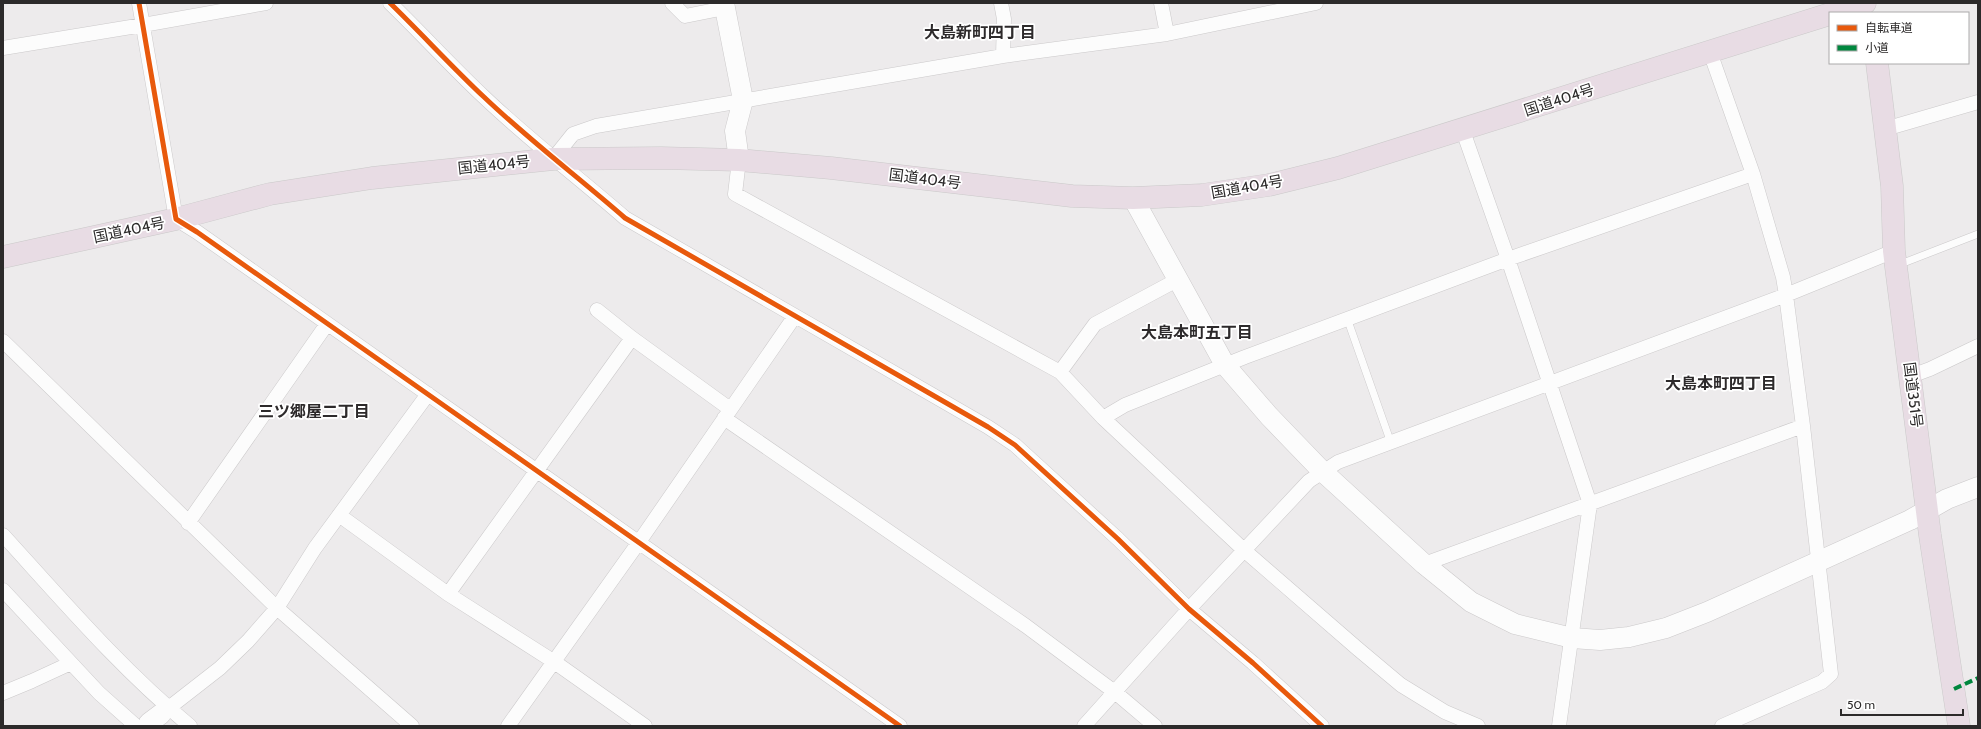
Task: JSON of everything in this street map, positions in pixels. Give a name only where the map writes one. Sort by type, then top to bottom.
[{"type":"highway","points":[[1836,12],[1864,3]]},
{"type":"highway","name":"国道404号","points":[[3,257],[176,219],[270,194],[372,178],[553,159],[661,158],[739,160],[831,168],[1072,196],[1133,198],[1202,195],[1269,185],[1338,168],[1829,14]]},
{"type":"highway","name":"国道351号","points":[[1877,64],[1892,186],[1896,258],[1928,509],[1959,726]]},
{"type":"street","points":[[139,3],[176,219],[197,232],[900,726]]},
{"type":"street","points":[[3,48],[266,3]]},
{"type":"street","points":[[390,3],[484,97],[553,159],[583,181],[625,218],[981,423],[1015,445],[1118,539],[1189,609],[1253,663],[1322,726]]},
{"type":"street","points":[[672,3],[685,16],[724,5],[743,100],[735,131],[739,160],[735,194],[1060,372],[1103,418],[1245,551],[1401,686],[1445,712],[1478,726]]},
{"type":"street","points":[[1001,3],[1004,20],[1003,56]]},
{"type":"street","points":[[1161,3],[1167,34]]},
{"type":"street","points":[[553,159],[573,134],[596,126],[743,100],[809,91],[1003,56],[1167,34],[1316,3]]},
{"type":"street","points":[[1710,52],[1753,174],[1783,277],[1803,426],[1817,562],[1831,658],[1831,674],[1822,682],[1722,726]]},
{"type":"street","points":[[1885,129],[1978,102]]},
{"type":"street","points":[[1463,130],[1550,382],[1590,504],[1559,726]]},
{"type":"street","points":[[1103,418],[1125,405],[1347,318],[1508,259],[1753,174]]},
{"type":"street","points":[[1133,198],[1225,365],[1269,416],[1322,471],[1424,564],[1477,605],[1515,624],[1572,638],[1600,640],[1629,637],[1666,628],[1707,612],[1910,520],[1947,499],[1978,487]]},
{"type":"street","points":[[1084,726],[1116,693],[1189,609],[1309,481],[1322,471],[1338,462],[1550,382],[1786,295],[1896,258]]},
{"type":"street","points":[[1060,372],[1095,324],[1177,280]]},
{"type":"street","points":[[597,310],[727,414],[1026,626],[1116,693],[1155,726]]},
{"type":"street","points":[[508,726],[639,542],[795,316]]},
{"type":"street","points":[[188,523],[327,324]]},
{"type":"street","points":[[448,594],[632,338]]},
{"type":"street","points":[[3,342],[277,608],[412,726]]},
{"type":"street","points":[[1911,376],[1930,369],[1978,346]]},
{"type":"street","points":[[152,720],[220,668],[248,641],[277,608],[315,548],[340,516],[428,394]]},
{"type":"street","points":[[1424,564],[1803,426]]},
{"type":"street","points":[[340,516],[448,594],[553,661],[646,726]]},
{"type":"street","points":[[3,535],[102,644],[152,720]]},
{"type":"street","points":[[3,590],[99,693],[152,720],[190,726]]},
{"type":"street","points":[[3,693],[71,663]]},
{"type":"lane","points":[[1896,258],[1978,234]]},
{"type":"lane","points":[[1347,318],[1391,442]]},
{"type":"marked path","points":[[1954,689],[1978,678]]},
{"type":"cycle path","points":[[139,3],[176,219],[197,232],[900,726]]},
{"type":"cycle path","points":[[390,3],[501,113],[625,218],[988,427],[1015,445],[1118,539],[1189,609],[1253,663],[1322,726]]},
{"type":"district","name":"大島新町四丁目","points":[[980,32]]},
{"type":"district","name":"大島本町五丁目","points":[[1197,332]]},
{"type":"district","name":"大島本町四丁目","points":[[1721,383]]},
{"type":"district","name":"三ツ郷屋二丁目","points":[[314,411]]}]
